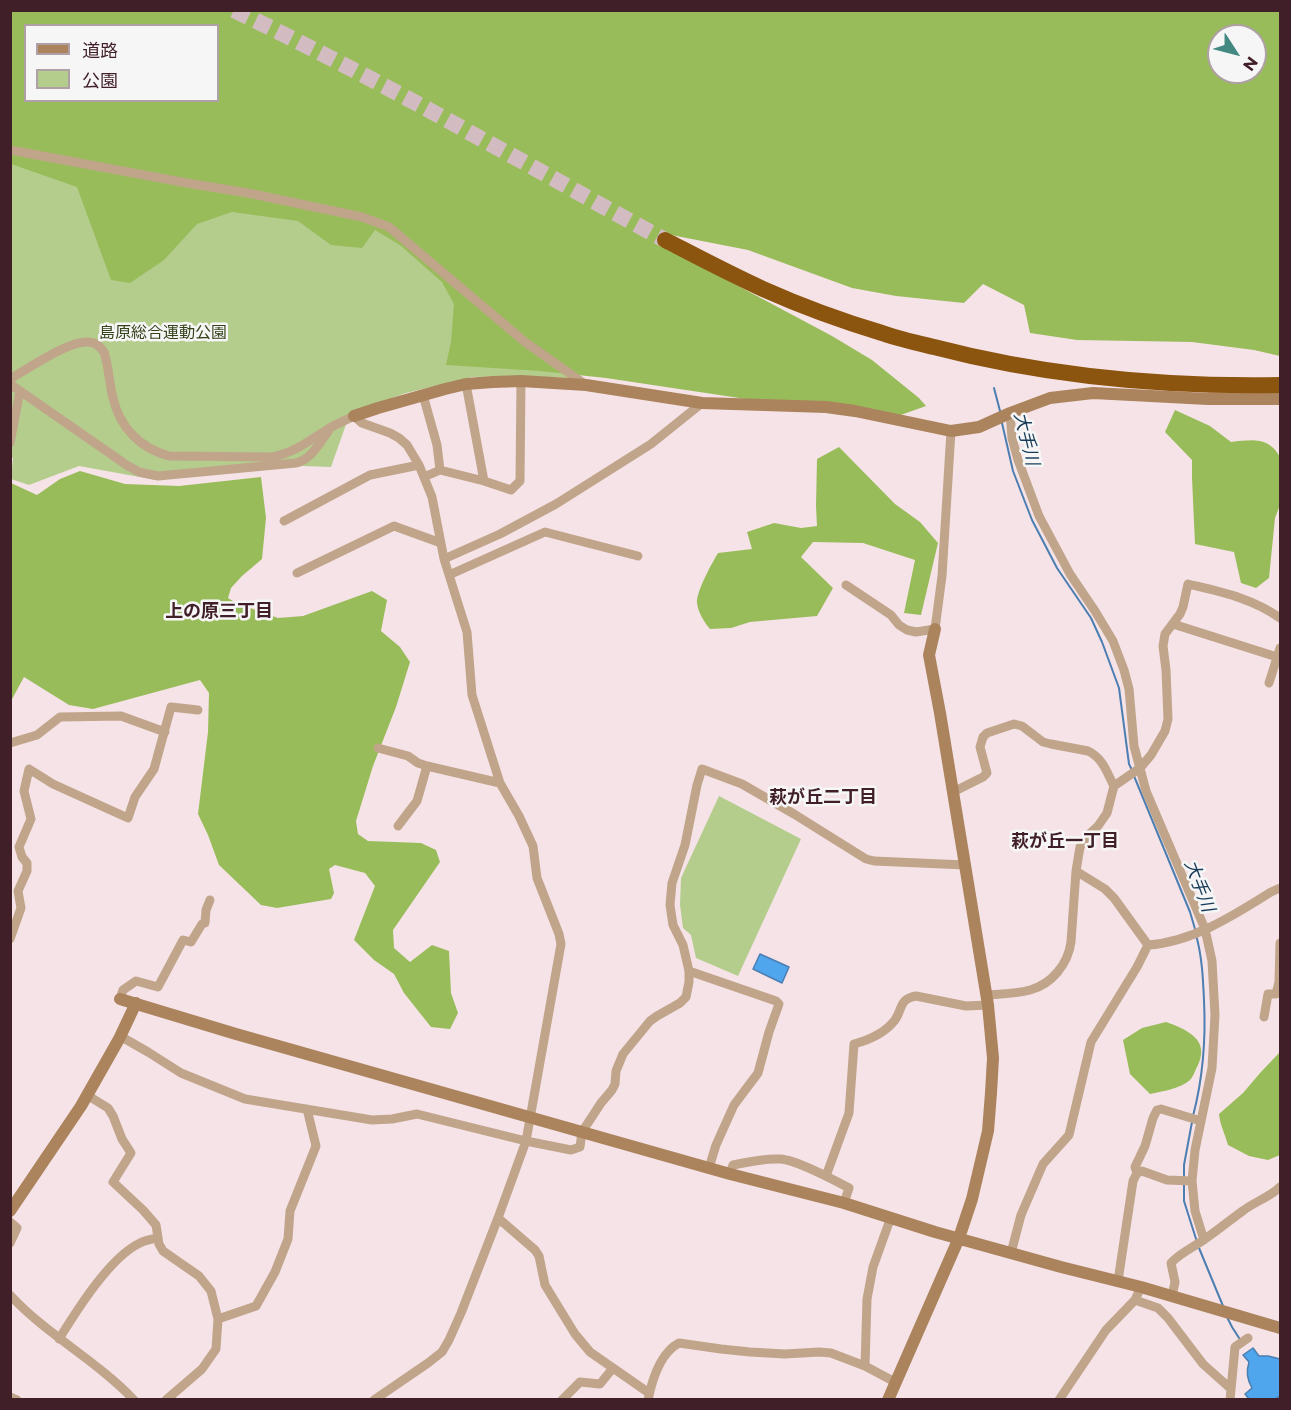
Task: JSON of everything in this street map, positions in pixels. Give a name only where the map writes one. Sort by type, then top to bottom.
[{"type":"highway","points":[[666,240],[762,289],[818,311],[884,334],[969,356],[1115,380],[1180,385],[1281,385]]},
{"type":"street","points":[[10,150],[270,198],[362,217],[389,227],[525,342],[586,385]]},
{"type":"street","points":[[331,427],[310,456],[302,462],[158,476],[139,472],[129,466],[10,382],[66,347],[92,342],[104,352],[113,399],[126,427],[144,446],[169,456],[273,457],[297,449],[331,427],[354,416],[466,384],[493,382],[521,381],[586,385],[702,403],[826,407],[951,431],[979,427],[1050,398],[1093,393],[1208,399],[1281,399]]},
{"type":"street","points":[[424,477],[440,470],[511,490],[520,481],[521,381]]},
{"type":"street","points":[[466,384],[484,481]]},
{"type":"street","points":[[10,443],[20,391]]},
{"type":"street","points":[[423,395],[437,445],[440,470]]},
{"type":"street","points":[[444,559],[500,534],[556,504],[651,444],[702,403]]},
{"type":"street","points":[[354,416],[362,423],[390,433],[407,445],[419,465],[432,497],[444,559],[467,632],[472,695],[500,783],[533,846],[537,878],[561,944],[526,1142],[461,1313],[442,1352],[374,1400]]},
{"type":"street","points":[[1003,416],[1039,516],[1070,574],[1113,641],[1129,689],[1135,771],[1146,791],[1212,961],[1215,1015],[1212,1068],[1195,1120],[1195,1150],[1186,1181],[1195,1211],[1199,1243]]},
{"type":"street","points":[[888,1400],[959,1238],[977,1180],[990,1112],[993,1058],[987,1000],[929,655],[942,576],[951,431]]},
{"type":"street","points":[[284,521],[370,475],[419,465]]},
{"type":"street","points":[[297,573],[394,526],[441,543]]},
{"type":"street","points":[[449,575],[545,532],[638,556]]},
{"type":"street","points":[[826,1176],[849,1113],[854,1044],[867,1040],[886,1029],[895,1020],[903,1002],[909,997],[916,996],[966,1006],[1039,987],[1049,981],[1065,962],[1071,942],[1080,847],[1107,813],[1114,786],[1135,771],[1151,755],[1167,725],[1163,646],[1166,633],[1184,607],[1188,584],[1225,592],[1265,608],[1281,618]]},
{"type":"street","points":[[846,585],[891,615],[899,625],[907,630],[916,632],[935,629]]},
{"type":"street","points":[[1173,624],[1279,653],[1269,683]]},
{"type":"street","points":[[10,939],[21,908],[18,891],[27,871],[27,863],[21,857],[19,847],[31,819],[24,791],[29,769],[53,784],[128,818],[135,797],[154,769],[171,707],[198,710]]},
{"type":"street","points":[[10,743],[37,735],[60,717],[121,717],[165,732]]},
{"type":"street","points":[[953,792],[986,775],[987,770],[980,747],[983,737],[987,733],[1014,724],[1022,726],[1043,742],[1093,753],[1101,760],[1114,786]]},
{"type":"street","points":[[378,748],[408,756],[427,766],[500,783]]},
{"type":"street","points":[[398,826],[417,801],[427,766]]},
{"type":"street","points":[[120,1036],[181,1073],[245,1098],[372,1120],[417,1114],[526,1142],[571,1150],[580,1147],[582,1132],[612,1090],[623,1054],[650,1021],[686,997],[688,972],[682,945],[673,925],[670,905],[672,883],[685,845],[702,769],[742,784],[874,861],[965,865]]},
{"type":"street","points":[[1076,871],[1114,898],[1148,945]]},
{"type":"street","points":[[1148,945],[1164,944],[1199,931],[1281,888]]},
{"type":"street","points":[[210,900],[205,923],[202,924],[191,942],[183,940],[158,987],[136,981],[123,990],[120,999],[730,1174],[844,1203],[1011,1253],[1141,1287],[1281,1328]]},
{"type":"street","points":[[1264,1017],[1268,994],[1276,994],[1279,982],[1281,943]]},
{"type":"street","points":[[1011,1253],[1021,1215],[1043,1164],[1068,1135],[1091,1042],[1148,945]]},
{"type":"street","points":[[688,972],[779,1004],[758,1073],[734,1105],[716,1145],[709,1168]]},
{"type":"street","points":[[10,1211],[69,1126],[136,1004]]},
{"type":"street","points":[[87,1095],[108,1108],[122,1140],[131,1153],[113,1182],[156,1225],[159,1245],[163,1251],[199,1276],[211,1292],[218,1319],[216,1349],[202,1369],[166,1400]]},
{"type":"street","points":[[218,1319],[256,1306],[275,1272],[288,1239],[290,1212],[316,1146],[307,1109]]},
{"type":"street","points":[[1118,1281],[1133,1181],[1137,1173],[1135,1167],[1143,1152],[1153,1118],[1157,1110],[1161,1109],[1195,1120]]},
{"type":"street","points":[[730,1174],[733,1165],[769,1159],[792,1162],[849,1188],[844,1203]]},
{"type":"street","points":[[1137,1173],[1142,1171],[1157,1178],[1186,1181]]},
{"type":"street","points":[[1172,1296],[1175,1282],[1171,1263],[1177,1256],[1281,1187]]},
{"type":"street","points":[[865,1366],[867,1299],[873,1267],[891,1217]]},
{"type":"street","points":[[498,1218],[535,1250],[539,1256],[545,1285],[575,1334],[590,1352],[649,1398],[653,1380],[664,1357],[673,1346],[679,1343],[750,1352],[831,1353],[865,1366],[895,1383]]},
{"type":"street","points":[[10,1222],[17,1228],[10,1243]]},
{"type":"street","points":[[59,1339],[92,1289],[110,1268],[140,1243],[158,1238]]},
{"type":"street","points":[[1059,1400],[1106,1330],[1135,1299],[1141,1287]]},
{"type":"street","points":[[10,1295],[34,1319],[109,1377],[134,1400]]},
{"type":"street","points":[[1135,1299],[1158,1308],[1203,1364],[1231,1389]]},
{"type":"street","points":[[1230,1400],[1235,1347],[1248,1338]]},
{"type":"street","points":[[562,1400],[580,1382],[600,1384],[613,1368]]},
{"type":"street","points":[[10,1397],[17,1400]]},
{"type":"green space","points":[[10,11],[1280,11],[1280,356],[1254,350],[1192,342],[1077,340],[1030,333],[1024,305],[983,284],[964,303],[896,296],[852,288],[748,250],[661,233],[665,247],[832,336],[872,360],[926,406],[898,416],[746,399],[606,378],[446,365],[451,342],[454,304],[442,282],[400,245],[375,230],[362,248],[331,245],[298,221],[232,212],[197,224],[164,260],[130,283],[111,280],[77,187],[11,164]]},
{"type":"green space","name":"島原総合運動公園","points":[[11,154],[385,232],[570,378],[472,377],[406,393],[350,413],[331,467],[303,466],[156,480],[79,466],[29,485],[11,479],[13,458],[11,457]]},
{"type":"green space","points":[[1175,410],[1210,426],[1231,442],[1253,440],[1265,442],[1280,457],[1280,505],[1275,518],[1269,578],[1256,588],[1241,583],[1234,552],[1195,544],[1192,460],[1165,432]]},
{"type":"green space","points":[[839,447],[895,504],[920,522],[938,543],[921,615],[904,613],[915,560],[863,543],[813,542],[801,557],[833,588],[817,616],[750,622],[731,628],[710,629],[700,613],[697,598],[718,553],[752,549],[747,532],[774,523],[801,528],[817,526],[817,459]]},
{"type":"green space","points":[[80,471],[125,484],[179,486],[261,477],[266,518],[262,559],[231,588],[228,598],[278,618],[303,616],[372,591],[387,600],[381,631],[400,647],[410,662],[356,821],[358,834],[368,841],[421,843],[436,850],[440,862],[393,930],[394,948],[410,962],[432,945],[449,951],[451,993],[458,1013],[450,1029],[431,1027],[404,993],[394,974],[374,960],[354,940],[375,886],[365,873],[335,865],[329,869],[334,893],[331,899],[277,908],[261,905],[219,865],[198,814],[208,732],[209,693],[200,680],[93,709],[69,705],[24,677],[11,701],[11,483],[37,495],[60,479]]},
{"type":"green space","points":[[719,796],[801,839],[738,976],[696,958],[691,935],[683,928],[680,905],[681,878]]},
{"type":"green space","points":[[1166,1022],[1195,1037],[1201,1050],[1201,1058],[1192,1077],[1186,1083],[1150,1094],[1130,1074],[1123,1040],[1142,1028]]},
{"type":"green space","points":[[1280,1052],[1280,1155],[1268,1160],[1249,1156],[1228,1145],[1219,1114],[1243,1093]]},
{"type":"water","points":[[760,954],[789,967],[782,983],[753,969]]},
{"type":"water","points":[[1253,1348],[1259,1356],[1280,1359],[1280,1396],[1275,1399],[1249,1399],[1245,1394],[1252,1388],[1248,1375],[1249,1362],[1243,1355]]},
{"type":"waterway","name":"大手川","points":[[994,388],[1000,411]]},
{"type":"waterway","name":"大手川","points":[[1002,423],[1013,471],[1032,520],[1057,568],[1091,618],[1102,642],[1119,688],[1129,764],[1132,770]]},
{"type":"waterway","name":"大手川","points":[[1134,776],[1195,929]]},
{"type":"waterway","name":"大手川","points":[[1193,1116],[1203,1059],[1205,1030],[1202,967],[1196,935]]},
{"type":"waterway","name":"大手川","points":[[1184,1178],[1184,1165],[1192,1122]]},
{"type":"waterway","name":"大手川","points":[[1184,1184],[1184,1201],[1197,1242]]},
{"type":"waterway","name":"大手川","points":[[1199,1248],[1223,1306]]},
{"type":"waterway","name":"大手川","points":[[1227,1317],[1241,1341]]},
{"type":"tunnel","points":[[234,10],[392,90],[665,240]]},
{"type":"district","name":"上の原三丁目","points":[[219,612]]},
{"type":"district","name":"萩が丘二丁目","points":[[823,798]]},
{"type":"district","name":"萩が丘一丁目","points":[[1065,842]]}]
